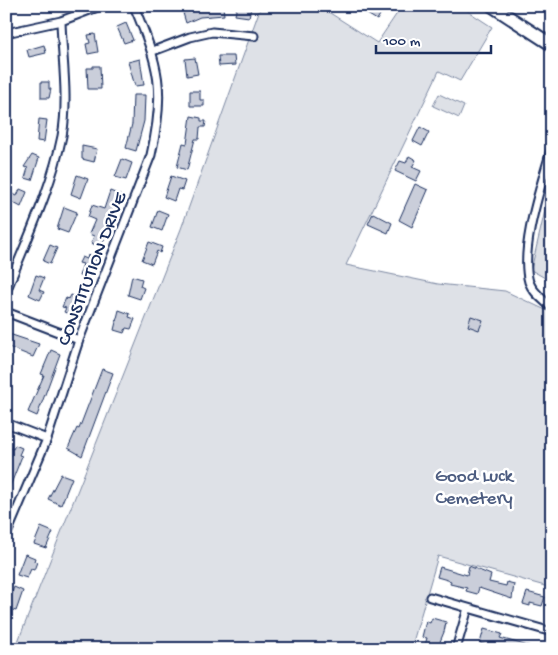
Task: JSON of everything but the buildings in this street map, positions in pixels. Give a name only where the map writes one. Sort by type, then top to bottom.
[{"type":"highway","points":[[492,6],[552,45]]},
{"type":"street","points":[[6,33],[61,21],[100,6]]},
{"type":"street","name":"CONSTITUTION DRIVE","points":[[6,536],[46,439],[79,340],[151,155],[158,126],[160,98],[153,51],[134,6]]},
{"type":"street","points":[[6,292],[51,178],[62,135],[64,112],[61,21]]},
{"type":"street","points":[[153,51],[190,37],[212,32],[254,36]]},
{"type":"street","points":[[552,146],[529,235],[528,263],[530,283],[534,291],[552,308]]},
{"type":"street","points":[[6,312],[79,340]]},
{"type":"street","points":[[6,423],[46,439]]},
{"type":"street","points":[[430,597],[552,632]]},
{"type":"street","points":[[456,649],[468,608]]},
{"type":"green space","name":"Good Luck Cemetery","points":[[261,6],[319,6],[377,43],[402,6],[460,6],[492,27],[460,81],[439,71],[346,265],[438,284],[505,291],[552,313],[552,588],[438,556],[411,649],[15,649],[181,229]]},
{"type":"green space","points":[[439,94],[464,106],[459,118],[433,106]]},
{"type":"green space","points":[[552,181],[552,282],[531,270]]}]
